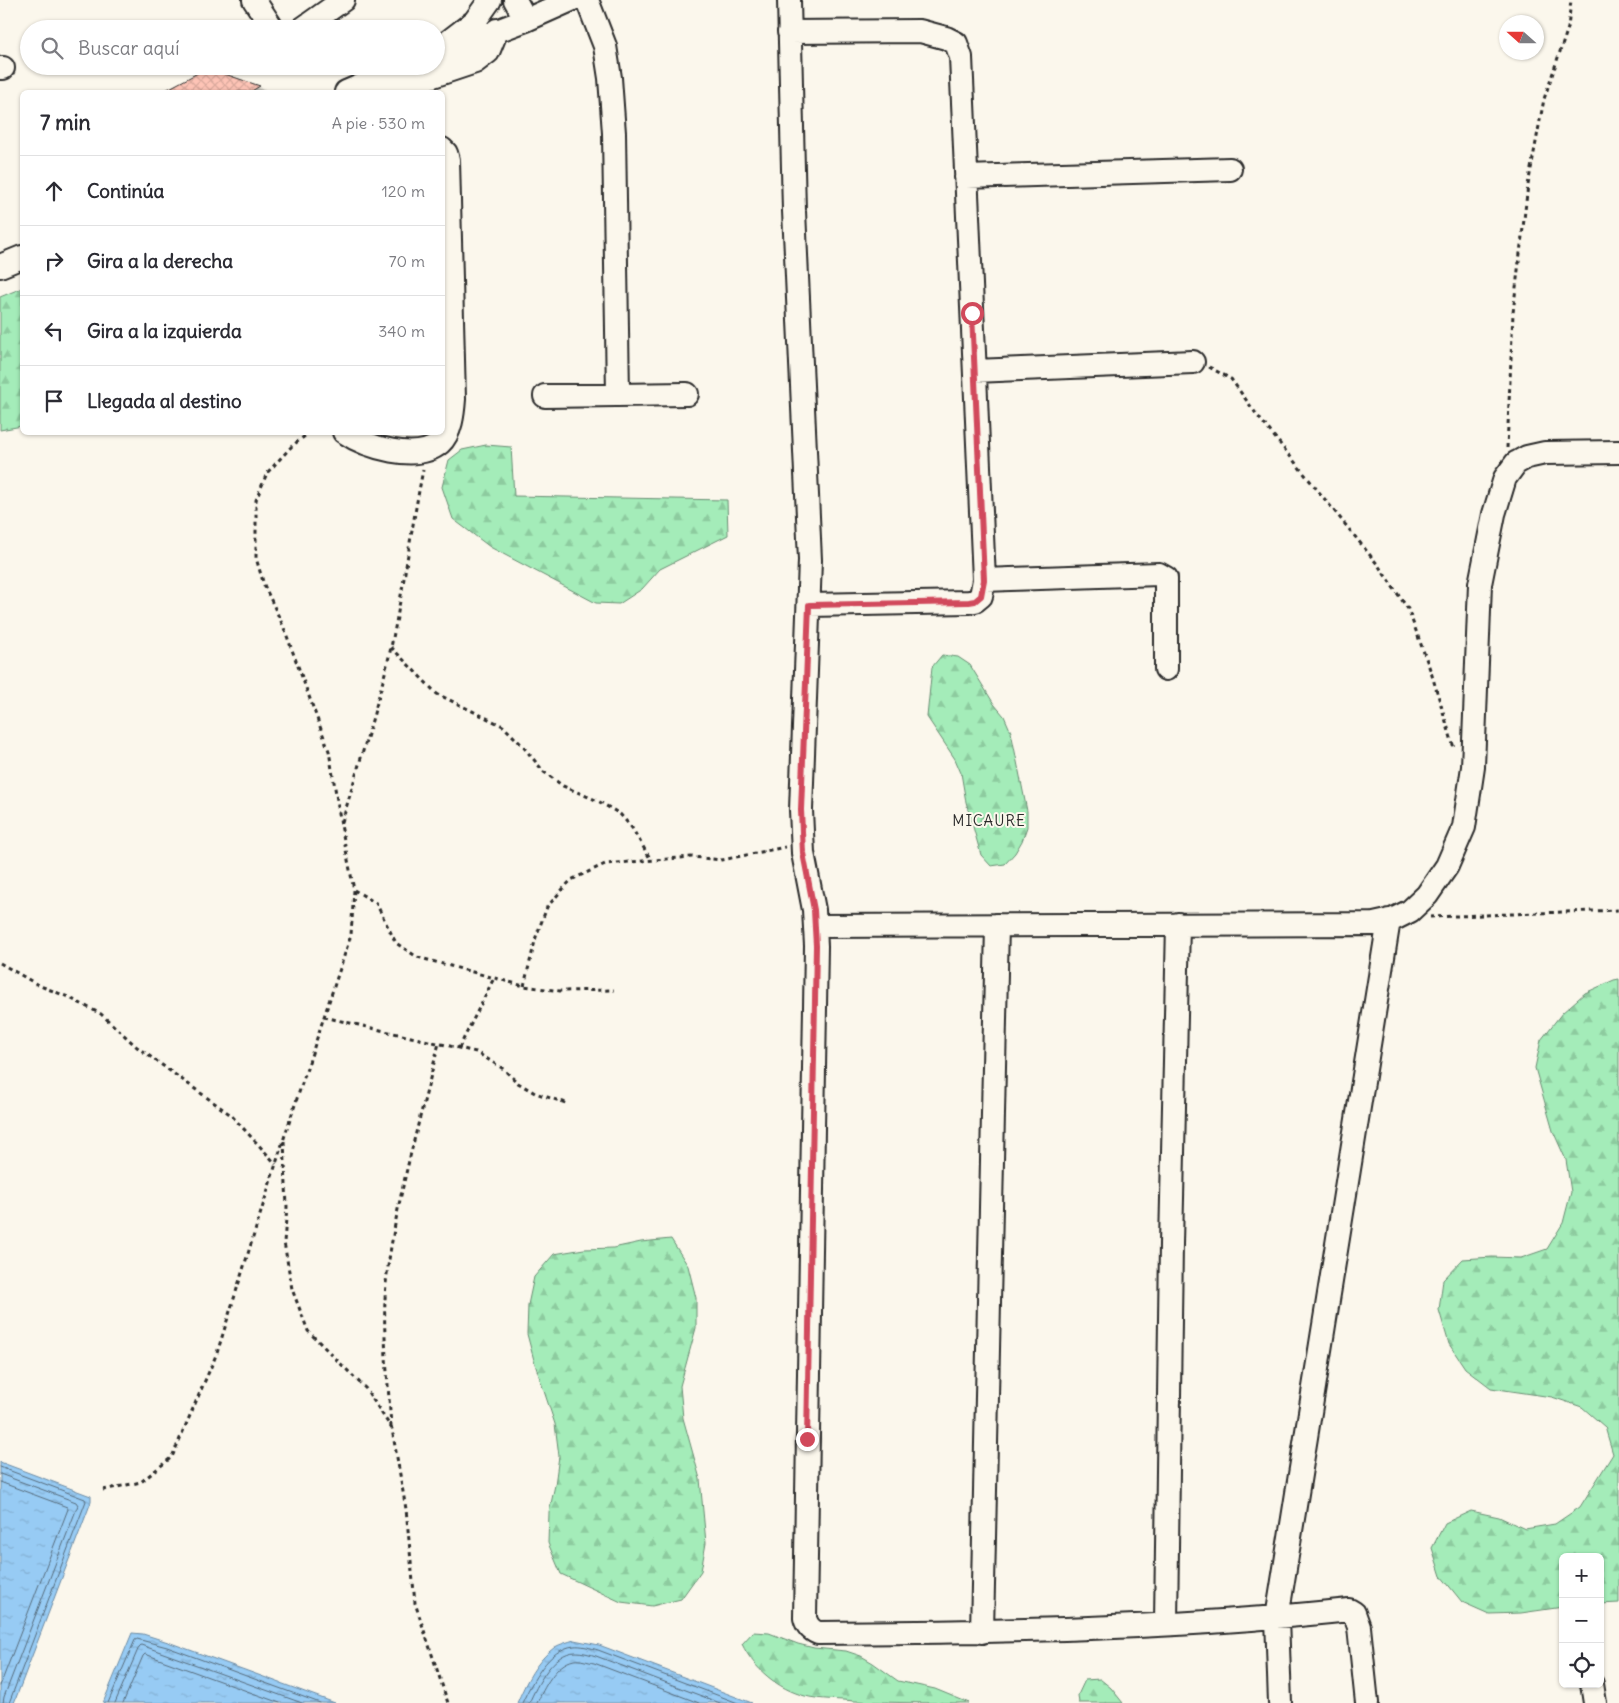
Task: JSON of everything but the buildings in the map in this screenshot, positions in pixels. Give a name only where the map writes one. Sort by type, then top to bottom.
[{"type":"street","points":[[254,0],[267,20]]},
{"type":"street","points":[[315,20],[344,0]]},
{"type":"street","points":[[445,45],[475,21],[490,0]]},
{"type":"street","points":[[515,0],[526,20]]},
{"type":"street","points":[[445,49],[526,20],[571,0]]},
{"type":"street","points":[[587,0],[605,46],[610,78],[614,143],[618,395]]},
{"type":"street","points":[[789,0],[794,221],[810,560],[801,810],[802,844],[814,910],[816,946],[804,1618],[807,1625],[818,1633],[982,1632],[1277,1618],[1349,1610],[1354,1613],[1359,1627],[1366,1703]]},
{"type":"street","points":[[445,70],[475,62],[488,52],[497,30]]},
{"type":"street","points":[[789,32],[920,31],[946,38],[956,43],[961,57],[984,580],[981,596],[975,601],[969,602],[809,605]]},
{"type":"street","points":[[374,89],[393,75]]},
{"type":"street","points":[[374,89],[426,75]]},
{"type":"street","points":[[445,152],[448,160],[454,399],[452,417],[445,435]]},
{"type":"street","points":[[966,177],[1230,169]]},
{"type":"street","points":[[0,266],[20,259]]},
{"type":"street","points":[[975,371],[1194,362]]},
{"type":"street","points":[[545,396],[687,394]]},
{"type":"street","points":[[348,435],[375,447],[403,453],[427,450],[440,443],[445,435]]},
{"type":"street","points":[[815,926],[1374,924],[1410,911],[1427,895],[1447,866],[1464,827],[1473,767],[1480,584],[1494,514],[1505,478],[1516,463],[1527,457],[1545,453],[1619,452]]},
{"type":"street","points":[[984,580],[1163,575],[1166,578],[1166,669]]},
{"type":"street","points":[[1280,1703],[1277,1618],[1389,920]]},
{"type":"street","points":[[1166,1623],[1171,1244],[1178,924]]},
{"type":"street","points":[[982,1632],[997,925]]},
{"type":"street","points":[[1593,1688],[1595,1703]]},
{"type":"path","points":[[1507,449],[1513,312],[1528,185],[1544,99],[1568,28],[1571,0]]},
{"type":"path","points":[[1194,362],[1214,369],[1231,379],[1378,565],[1408,609],[1431,672],[1454,748]]},
{"type":"path","points":[[103,1490],[141,1482],[172,1457],[217,1353],[284,1138],[351,935],[354,890],[341,825],[330,751],[284,628],[264,585],[256,558],[256,500],[267,473],[292,446],[306,435]]},
{"type":"path","points":[[341,825],[391,647],[427,450]]},
{"type":"path","points":[[391,647],[437,694],[503,726],[544,772],[563,786],[598,800],[620,814],[632,828],[651,860]]},
{"type":"path","points":[[524,986],[536,937],[547,907],[571,880],[605,864],[692,857],[722,860],[802,844]]},
{"type":"path","points":[[354,890],[376,903],[396,943],[417,957],[524,986],[560,991],[614,990]]},
{"type":"path","points":[[1421,918],[1619,910]]},
{"type":"path","points":[[0,963],[38,986],[68,997],[101,1014],[137,1047],[231,1115],[276,1165]]},
{"type":"path","points":[[459,1048],[494,978]]},
{"type":"path","points":[[324,1017],[476,1052],[502,1068],[518,1083],[535,1093],[566,1103]]},
{"type":"path","points":[[439,1044],[404,1185],[387,1275],[384,1318],[392,1429],[406,1509],[415,1603],[448,1703]]},
{"type":"path","points":[[284,1138],[287,1207],[284,1242],[292,1289],[308,1331],[366,1389],[392,1429]]},
{"type":"green space","points":[[20,289],[20,426],[0,430],[0,297]]},
{"type":"green space","points":[[486,445],[511,447],[514,496],[727,500],[728,535],[660,569],[642,589],[619,604],[596,603],[490,547],[453,519],[442,487],[449,460],[462,450]]},
{"type":"green space","points":[[942,655],[958,657],[970,665],[994,704],[1004,716],[1011,732],[1027,811],[1027,827],[1015,853],[1005,864],[991,866],[981,855],[966,802],[961,773],[955,759],[927,717],[932,667]]},
{"type":"green space","points":[[1619,979],[1619,1603],[1604,1604],[1604,1553],[1559,1553],[1559,1608],[1521,1613],[1489,1614],[1462,1602],[1441,1576],[1432,1548],[1445,1523],[1471,1511],[1499,1517],[1525,1529],[1555,1524],[1580,1507],[1613,1454],[1605,1427],[1582,1407],[1552,1397],[1491,1388],[1465,1368],[1449,1344],[1439,1310],[1443,1280],[1463,1259],[1521,1258],[1547,1249],[1563,1223],[1571,1192],[1566,1160],[1553,1131],[1535,1068],[1541,1040],[1562,1013],[1585,993]]},
{"type":"green space","points":[[671,1239],[688,1266],[696,1298],[696,1328],[680,1386],[683,1418],[700,1479],[706,1543],[701,1571],[681,1599],[652,1606],[621,1602],[561,1574],[548,1543],[549,1513],[559,1456],[555,1424],[527,1334],[528,1305],[534,1277],[554,1254],[584,1249],[613,1248],[641,1242]]},
{"type":"green space","points":[[753,1632],[769,1633],[814,1648],[846,1651],[861,1656],[898,1681],[935,1689],[969,1703],[854,1701],[817,1698],[795,1693],[776,1683],[753,1662],[742,1644]]},
{"type":"green space","points":[[1100,1679],[1111,1688],[1123,1703],[1079,1703],[1078,1695],[1085,1680]]},
{"type":"water","points":[[0,1462],[91,1496],[91,1502],[14,1703],[0,1703]]},
{"type":"water","points":[[132,1633],[143,1634],[168,1642],[335,1703],[103,1703]]},
{"type":"water","points":[[574,1640],[599,1645],[752,1703],[517,1703],[528,1680],[542,1659],[555,1647]]},
{"type":"district","name":"MICAURE","points":[[989,821]]},
{"type":"route","points":[[807,1439],[816,946],[814,910],[803,853],[801,810],[809,605],[969,602],[975,601],[981,596],[984,580],[972,313]]}]
